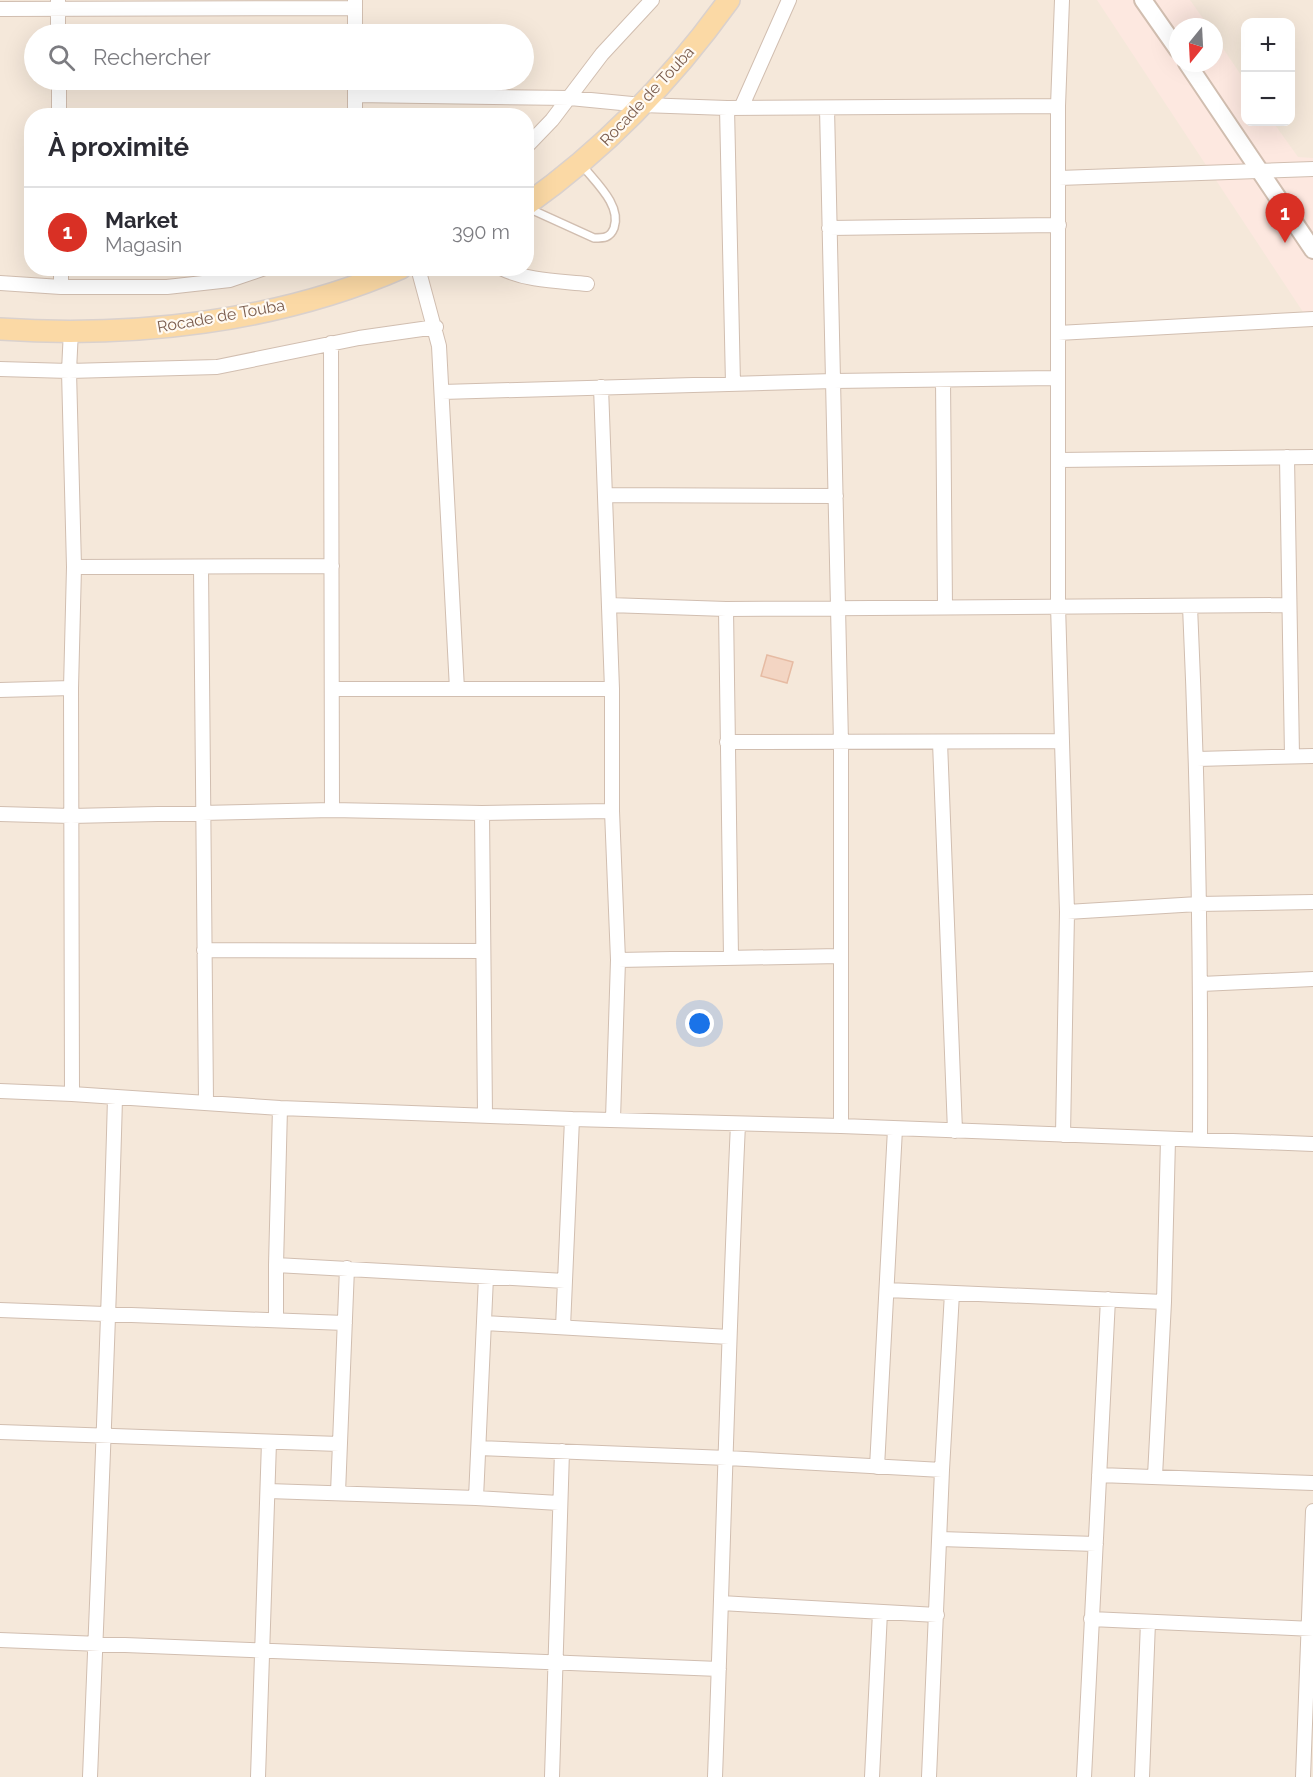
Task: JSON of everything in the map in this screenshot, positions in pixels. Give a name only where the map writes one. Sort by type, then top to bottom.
[{"type":"main road","name":"Rocade de Touba","points":[[534,200],[581,163],[642,105],[689,53],[729,0]]},
{"type":"main road","name":"Rocade de Touba","points":[[0,329],[119,331],[165,328],[225,319],[302,302],[382,276]]},
{"type":"street","points":[[534,138],[570,98],[602,54],[652,0]]},
{"type":"street","points":[[733,384],[734,108],[789,0]]},
{"type":"street","points":[[1062,0],[1058,106],[1058,378],[1059,605],[1067,912],[1063,1135]]},
{"type":"street","points":[[1143,0],[1169,37]]},
{"type":"street","points":[[58,4],[58,24]]},
{"type":"street","points":[[0,9],[58,4],[355,4],[355,24]]},
{"type":"street","points":[[1193,72],[1313,250]]},
{"type":"street","points":[[59,90],[59,108]]},
{"type":"street","points":[[355,90],[355,108]]},
{"type":"street","points":[[355,95],[570,98],[642,105],[734,108],[1058,106]]},
{"type":"street","points":[[827,108],[841,743],[841,1126]]},
{"type":"street","points":[[1059,178],[1313,170]]},
{"type":"street","points":[[829,228],[1059,225]]},
{"type":"street","points":[[61,276],[61,287]]},
{"type":"street","points":[[0,283],[61,287],[167,287],[230,280],[242,276]]},
{"type":"street","points":[[420,276],[440,346],[457,689]]},
{"type":"street","points":[[522,276],[587,284]]},
{"type":"street","points":[[1058,333],[1313,319]]},
{"type":"street","points":[[0,369],[69,371],[217,367],[331,343],[436,327]]},
{"type":"street","points":[[71,330],[69,371],[74,567],[71,688],[72,1094]]},
{"type":"street","points":[[331,343],[332,810]]},
{"type":"street","points":[[442,392],[834,381],[1058,378]]},
{"type":"street","points":[[943,380],[945,607]]},
{"type":"street","points":[[601,387],[612,689],[612,811],[618,960],[613,1119]]},
{"type":"street","points":[[1287,457],[1292,756]]},
{"type":"street","points":[[1059,460],[1313,457]]},
{"type":"street","points":[[605,495],[836,496]]},
{"type":"street","points":[[74,567],[332,566]]},
{"type":"street","points":[[201,567],[206,1102]]},
{"type":"street","points":[[609,605],[726,609],[1289,605]]},
{"type":"street","points":[[1191,606],[1197,759],[1201,984],[1200,1139]]},
{"type":"street","points":[[726,609],[731,957]]},
{"type":"street","points":[[0,690],[71,688]]},
{"type":"street","points":[[333,689],[612,689]]},
{"type":"street","points":[[727,742],[1062,741]]},
{"type":"street","points":[[940,742],[955,1131]]},
{"type":"street","points":[[1197,759],[1313,756]]},
{"type":"street","points":[[0,814],[71,816],[332,810],[482,813],[612,811]]},
{"type":"street","points":[[482,813],[485,1115]]},
{"type":"street","points":[[1067,912],[1198,904],[1313,902]]},
{"type":"street","points":[[204,950],[483,951]]},
{"type":"street","points":[[618,960],[840,956]]},
{"type":"street","points":[[1201,984],[1313,979]]},
{"type":"street","points":[[0,1091],[280,1108],[1313,1144]]},
{"type":"street","points":[[90,1777],[109,1313],[115,1098]]},
{"type":"street","points":[[276,1320],[280,1108]]},
{"type":"street","points":[[563,1327],[572,1119]]},
{"type":"street","points":[[715,1777],[738,1124]]},
{"type":"street","points":[[877,1467],[895,1129]]},
{"type":"street","points":[[1155,1476],[1164,1302],[1168,1139]]},
{"type":"street","points":[[276,1265],[565,1281]]},
{"type":"street","points":[[338,1493],[347,1268]]},
{"type":"street","points":[[476,1498],[486,1277]]},
{"type":"street","points":[[887,1290],[1164,1302]]},
{"type":"street","points":[[929,1777],[952,1293]]},
{"type":"street","points":[[1084,1777],[1108,1299]]},
{"type":"street","points":[[0,1310],[345,1323]]},
{"type":"street","points":[[484,1323],[729,1337]]},
{"type":"street","points":[[0,1432],[339,1444]]},
{"type":"street","points":[[258,1777],[269,1442]]},
{"type":"street","points":[[480,1448],[942,1470]]},
{"type":"street","points":[[552,1777],[562,1451]]},
{"type":"street","points":[[1099,1475],[1313,1483]]},
{"type":"street","points":[[268,1491],[559,1503]]},
{"type":"street","points":[[1304,1777],[1311,1629],[1313,1511]]},
{"type":"street","points":[[940,1539],[1096,1544]]},
{"type":"street","points":[[721,1603],[936,1616]]},
{"type":"street","points":[[872,1777],[880,1612]]},
{"type":"street","points":[[1091,1620],[1311,1629]]},
{"type":"street","points":[[1142,1777],[1148,1622]]},
{"type":"street","points":[[0,1640],[719,1669]]},
{"type":"lane","points":[[534,210],[594,238],[605,238],[612,233],[616,217],[611,202],[581,163]]},
{"type":"shaded area","points":[[0,0],[1313,0],[1313,1777],[0,1777]]},
{"type":"shaded area","points":[[1097,0],[1190,0],[1203,18],[1169,18],[1169,72],[1223,72],[1223,48],[1241,75],[1241,126],[1276,126],[1298,157],[1313,158],[1313,327]]},
{"type":"building","points":[[767,655],[793,662],[787,683],[761,676]]},
{"type":"place","name":"Market","points":[[1285,243]]}]
